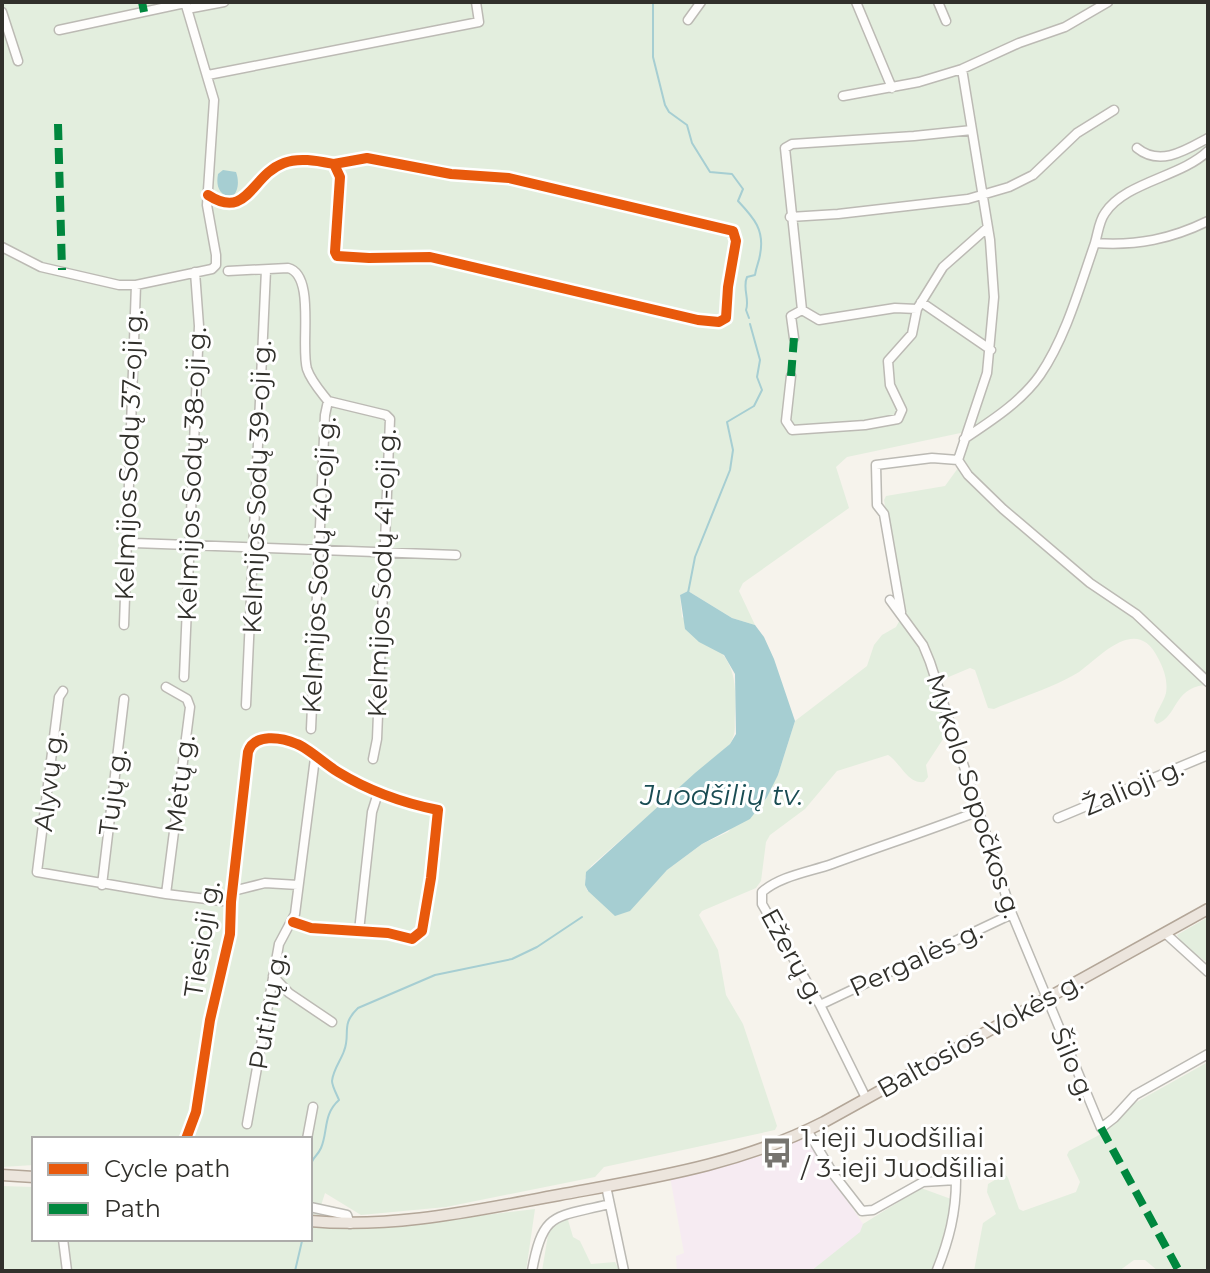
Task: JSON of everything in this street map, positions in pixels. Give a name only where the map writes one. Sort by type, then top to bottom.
[{"type":"main road","name":"Baltosios Vokės g.","points":[[312,1221],[371,1223],[474,1211],[743,1157],[807,1130],[1208,909]]},
{"type":"main road","points":[[2,1175],[32,1177]]},
{"type":"street","points":[[59,30],[186,5],[224,2]]},
{"type":"street","points":[[208,75],[479,22],[476,2]]},
{"type":"street","points":[[688,20],[701,2]]},
{"type":"street","points":[[856,2],[892,88]]},
{"type":"street","points":[[938,2],[946,21]]},
{"type":"street","points":[[843,96],[892,88],[962,69],[1019,43],[1065,27],[1091,6],[1108,2]]},
{"type":"street","points":[[2,247],[41,267],[119,285],[136,285],[216,265],[208,215],[214,100],[186,5]]},
{"type":"street","points":[[2,12],[18,61]]},
{"type":"street","points":[[962,69],[990,240],[994,297],[987,373],[958,460],[968,475],[1003,509],[1090,583],[1136,614],[1208,682]]},
{"type":"street","points":[[790,217],[981,196],[1009,187],[1033,175],[1077,133],[1114,110]]},
{"type":"street","points":[[972,130],[788,145],[784,151],[802,310],[823,320],[856,312],[919,306],[991,350]]},
{"type":"street","points":[[1137,148],[1148,156],[1178,154],[1208,138]]},
{"type":"street","points":[[964,439],[1001,415],[1039,376],[1070,315],[1101,221],[1112,205],[1208,151]]},
{"type":"street","points":[[208,195],[224,204],[232,204],[246,196],[260,179],[283,163],[308,160],[334,164],[367,158],[451,174],[509,178],[729,229],[737,236],[726,318],[719,322],[698,320],[430,257],[337,256],[340,177],[334,164]]},
{"type":"street","points":[[1095,243],[1121,245],[1160,240],[1208,221]]},
{"type":"street","points":[[791,376],[786,421],[792,430],[865,425],[898,419],[902,410],[890,385],[888,361],[912,334],[919,306],[943,267],[987,228]]},
{"type":"street","points":[[228,271],[292,268],[300,276],[304,292],[306,363],[309,374],[328,401]]},
{"type":"street","name":"Kelmijos Sodų 39-oji g.","points":[[246,705],[266,270]]},
{"type":"street","name":"Kelmijos Sodų 38-oji g.","points":[[184,677],[199,326],[195,272]]},
{"type":"street","name":"Kelmijos Sodų 37-oji g.","points":[[124,625],[136,285]]},
{"type":"street","points":[[794,338],[791,316],[802,310]]},
{"type":"street","name":"Kelmijos Sodų 40-oji g.","points":[[311,729],[328,401]]},
{"type":"street","name":"Kelmijos Sodų 41-oji g.","points":[[328,401],[386,415],[390,419],[377,739],[373,759]]},
{"type":"street","points":[[902,616],[884,514],[877,505],[876,465],[932,458],[958,460]]},
{"type":"street","points":[[128,540],[456,555]]},
{"type":"street","name":"Mykolo Sopočkos g.","points":[[890,600],[923,645],[930,662],[1012,914],[1046,999]]},
{"type":"street","name":"Mėtų g.","points":[[166,687],[187,699],[190,707],[166,894]]},
{"type":"street","name":"Alyvų g.","points":[[63,691],[59,697],[37,872],[102,885]]},
{"type":"street","name":"Tujų g.","points":[[102,885],[124,699]]},
{"type":"street","name":"Tiesioji g.","points":[[187,1137],[196,1112],[210,1020],[227,950],[250,745],[262,738],[286,741],[298,744],[315,758]]},
{"type":"street","name":"Žalioji g.","points":[[1058,818],[1208,755]]},
{"type":"street","points":[[293,922],[311,928],[388,933],[412,939],[420,934],[431,878],[438,810],[415,806],[378,793],[315,758]]},
{"type":"street","name":"Putinų g.","points":[[247,1124],[279,944],[293,922],[315,758]]},
{"type":"street","points":[[359,931],[372,812],[378,793]]},
{"type":"street","name":"Ežerų g.","points":[[866,1098],[820,1005],[762,904],[762,892],[802,873],[869,849],[902,841],[979,811]]},
{"type":"street","points":[[233,891],[265,883],[298,885]]},
{"type":"street","points":[[102,885],[231,902]]},
{"type":"street","name":"Pergalės g.","points":[[820,1005],[1012,914]]},
{"type":"street","points":[[1165,933],[1208,972]]},
{"type":"street","points":[[273,975],[289,993],[332,1022]]},
{"type":"street","name":"Šilo g.","points":[[1046,999],[1101,1128],[1135,1095],[1208,1054]]},
{"type":"street","points":[[307,1137],[313,1107]]},
{"type":"street","points":[[807,1130],[834,1175],[862,1211],[873,1210],[923,1182],[956,1180],[956,1206],[950,1237],[937,1270]]},
{"type":"street","points":[[606,1186],[624,1271]]},
{"type":"street","points":[[532,1271],[539,1236],[549,1223],[563,1216],[609,1204]]},
{"type":"street","points":[[312,1207],[347,1215],[350,1224]]},
{"type":"street","points":[[63,1241],[67,1271]]},
{"type":"shaded area","points":[[804,1136],[863,1224],[861,1232],[811,1271],[677,1271],[676,1256],[684,1253],[670,1177],[760,1156]]},
{"type":"green space","points":[[2,2],[1208,2],[1208,688],[1204,685],[1194,687],[1157,724],[1154,721],[1156,714],[1166,693],[1164,671],[1150,646],[1130,639],[1119,642],[1070,677],[994,709],[988,708],[975,670],[970,668],[932,684],[949,730],[926,765],[928,777],[924,782],[913,780],[888,755],[837,771],[805,809],[770,835],[766,842],[761,881],[756,888],[699,915],[718,950],[726,995],[743,1024],[777,1126],[775,1130],[604,1167],[595,1177],[446,1207],[361,1215],[325,1193],[318,1215],[312,1214],[312,1137],[32,1137],[32,1165],[2,1167]],"holes":[[[970,431],[958,468],[945,486],[886,496],[884,500],[902,616],[896,627],[882,635],[874,645],[867,666],[795,721],[778,775],[728,832],[702,844],[667,870],[649,889],[587,891],[585,878],[591,866],[730,744],[734,736],[735,694],[730,667],[718,648],[682,617],[680,595],[688,591],[732,618],[755,625],[739,591],[743,583],[849,508],[836,467],[847,457]]]},
{"type":"green space","points":[[1208,917],[1208,963],[1184,946],[1177,935]]},
{"type":"green space","points":[[1208,1062],[1208,1271],[1158,1271],[1145,1260],[1134,1260],[1119,1271],[974,1271],[983,1223],[996,1214],[987,1192],[988,1184],[1005,1174],[1019,1209],[1023,1211],[1076,1192],[1080,1182],[1067,1155],[1069,1151],[1101,1134],[1133,1104]]},
{"type":"green space","points":[[2,1186],[32,1187],[32,1241],[312,1241],[312,1227],[366,1229],[535,1209],[526,1271],[2,1271]]},
{"type":"green space","points":[[921,1188],[951,1199],[948,1233],[931,1271],[811,1271],[860,1232],[863,1224]]},
{"type":"green space","points":[[560,1220],[568,1220],[573,1237],[580,1241],[591,1264],[615,1262],[620,1271],[542,1271],[549,1229]]},
{"type":"water","points":[[223,170],[236,172],[238,178],[232,197],[221,192],[218,186],[218,174]]},
{"type":"water","name":"Juodšilių tv.","points":[[688,591],[732,618],[755,625],[774,659],[795,721],[778,775],[767,797],[750,819],[702,844],[667,870],[630,911],[615,916],[588,891],[586,872],[730,744],[736,734],[735,674],[724,655],[699,642],[685,629],[680,595]]},
{"type":"waterway","points":[[653,2],[653,57],[665,105],[669,112],[687,125],[692,143],[710,172],[732,174],[743,189],[738,201],[759,231],[760,258],[755,275],[747,277],[746,281],[749,318]]},
{"type":"waterway","points":[[688,593],[695,557],[730,470],[733,450],[727,422],[754,406],[762,390],[757,377],[760,360],[750,324]]},
{"type":"waterway","points":[[312,1162],[323,1142],[330,1111],[339,1100],[332,1081],[346,1045],[349,1020],[358,1008],[435,975],[512,959],[537,947],[582,917]]},
{"type":"waterway","points":[[295,1271],[302,1241]]},
{"type":"marked path","points":[[142,2],[144,12]]},
{"type":"marked path","points":[[58,124],[62,270]]},
{"type":"marked path","points":[[791,376],[794,338]]},
{"type":"marked path","points":[[1101,1128],[1179,1271]]},
{"type":"cycle path","points":[[208,195],[221,202],[232,203],[249,193],[273,169],[284,163],[309,160],[334,164],[340,177],[337,256],[430,257],[698,320],[719,322],[726,318],[736,241],[733,231],[509,178],[451,174],[367,158],[334,164]]},
{"type":"cycle path","points":[[187,1137],[196,1112],[210,1020],[230,934],[248,752],[262,739],[276,738],[297,744],[338,772],[374,791],[438,810],[422,931],[412,939],[388,933],[311,928],[293,922]]},
{"type":"place","name":"1-ieji Juodšiliai / 3-ieji Juodšiliai","points":[[777,1153]]}]
